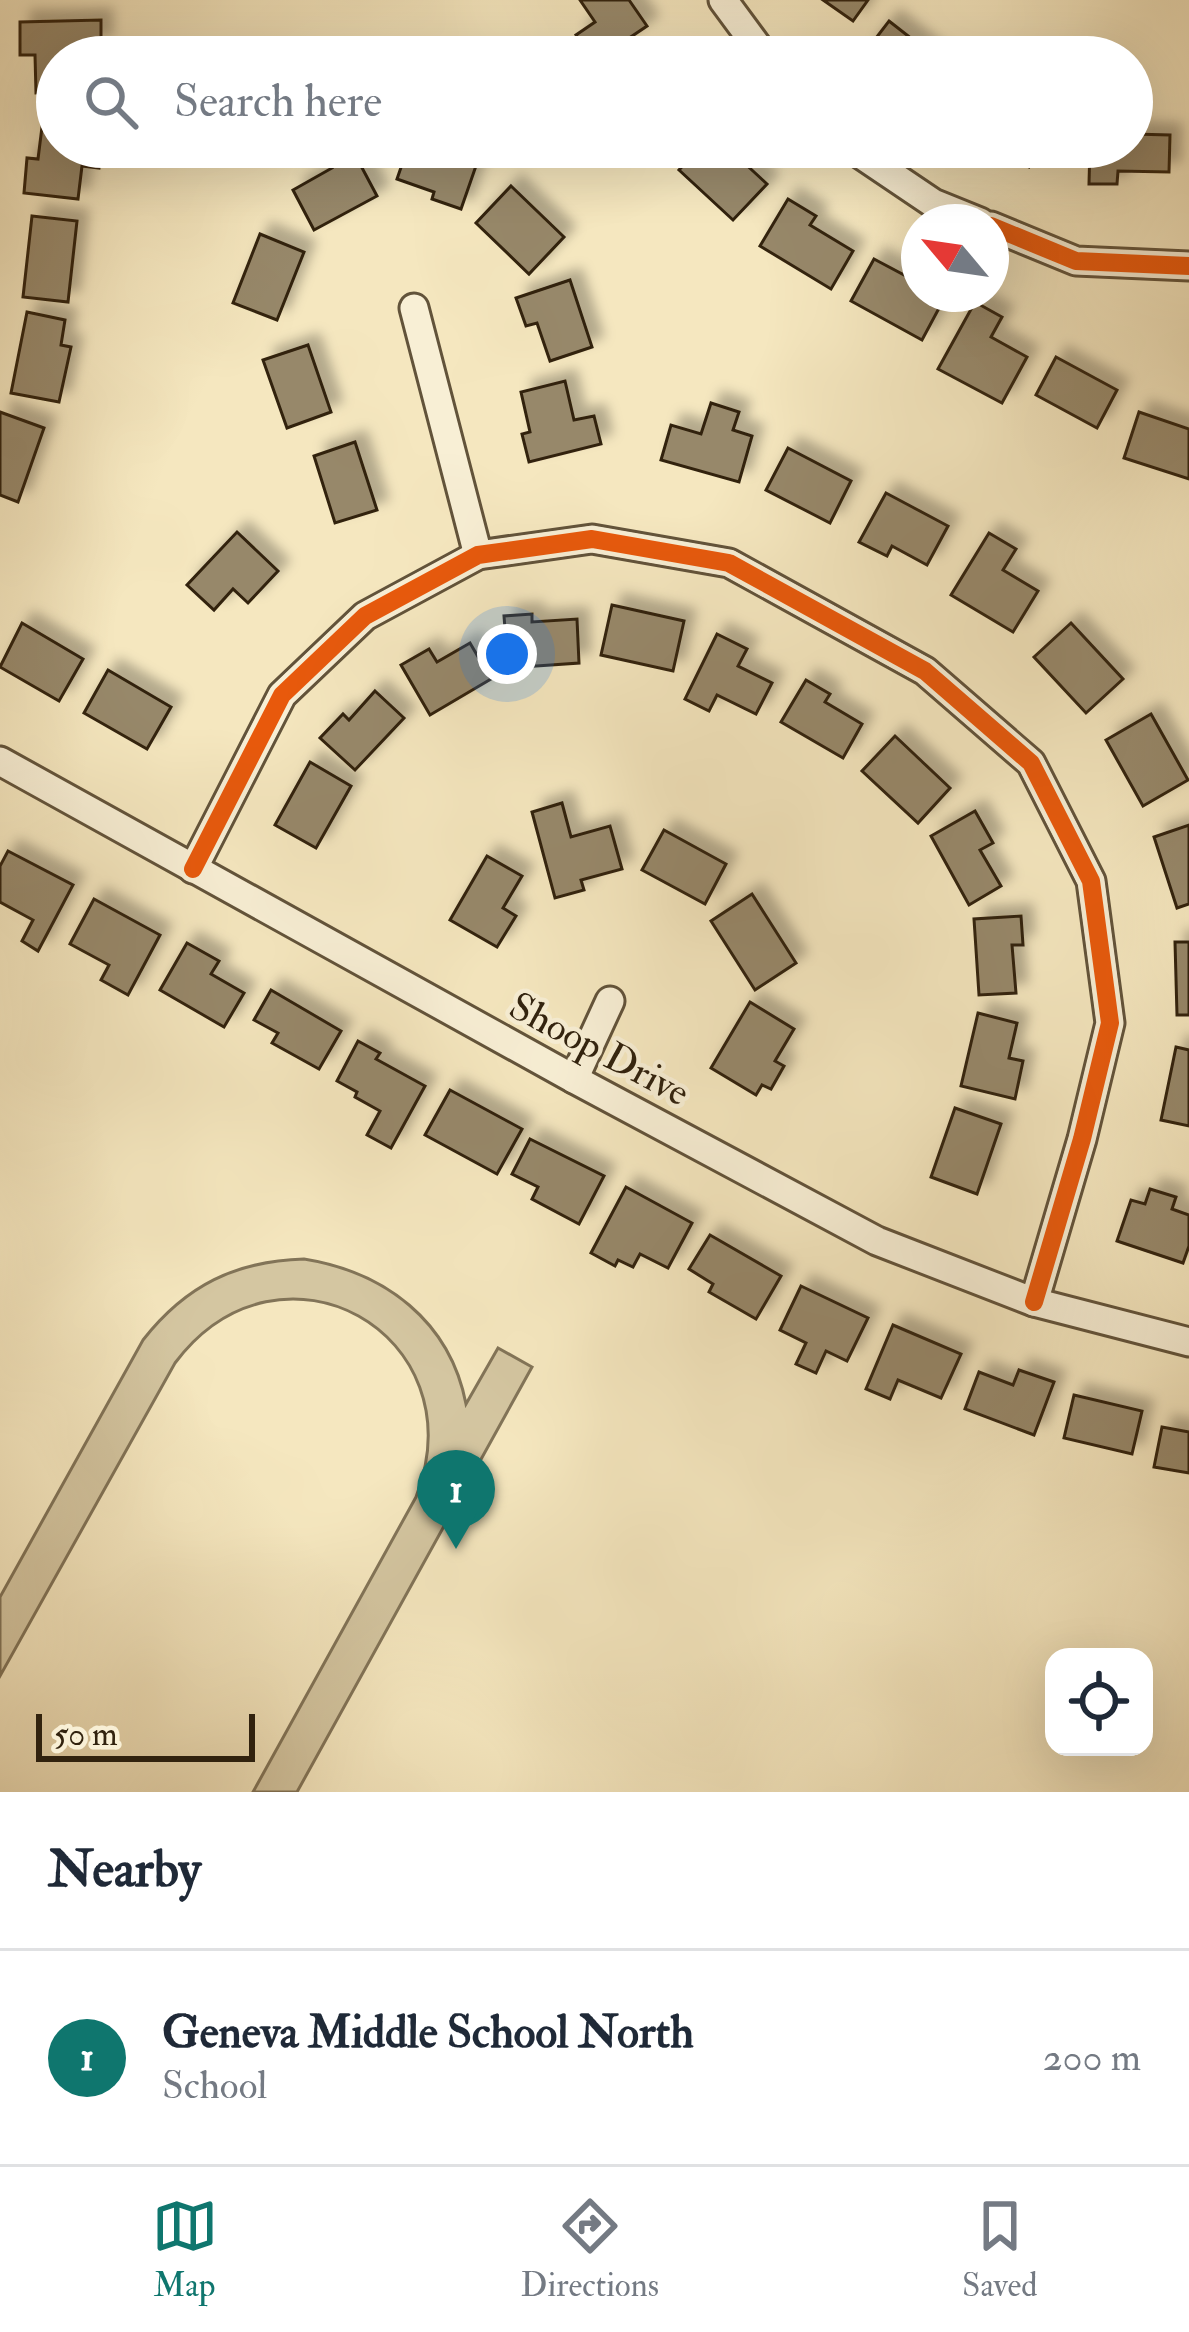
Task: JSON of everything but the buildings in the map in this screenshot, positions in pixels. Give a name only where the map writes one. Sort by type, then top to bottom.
[{"type":"street","points":[[723,0],[750,36]]},
{"type":"street","points":[[881,168],[935,204]]},
{"type":"street","points":[[1009,233],[1076,261],[1188,275]]},
{"type":"street","points":[[414,308],[478,555]]},
{"type":"street","points":[[193,868],[282,695],[365,616],[478,555],[592,539],[729,563],[925,671],[1031,763],[1091,881],[1110,1023],[1034,1302]]},
{"type":"street","name":"Shoop Drive","points":[[0,761],[574,1079],[878,1241],[1034,1302],[1189,1342]]},
{"type":"street","points":[[574,1079],[610,1001]]},
{"type":"shaded area","points":[[304,1259],[361,1275],[409,1305],[445,1348],[466,1404],[498,1348],[532,1367],[297,1792],[253,1792],[416,1497],[428,1438],[420,1387],[395,1346],[358,1316],[314,1301],[266,1302],[218,1322],[175,1363],[0,1676],[0,1597],[143,1340],[159,1321],[195,1291],[235,1271]]},
{"type":"cycle path","points":[[1009,233],[1076,261],[1189,266]]},
{"type":"cycle path","points":[[193,869],[282,695],[365,616],[478,555],[592,539],[729,563],[925,671],[1031,763],[1091,881],[1110,1023],[1034,1302]]},
{"type":"place","name":"Geneva Middle School North","points":[[456,1549]]}]
